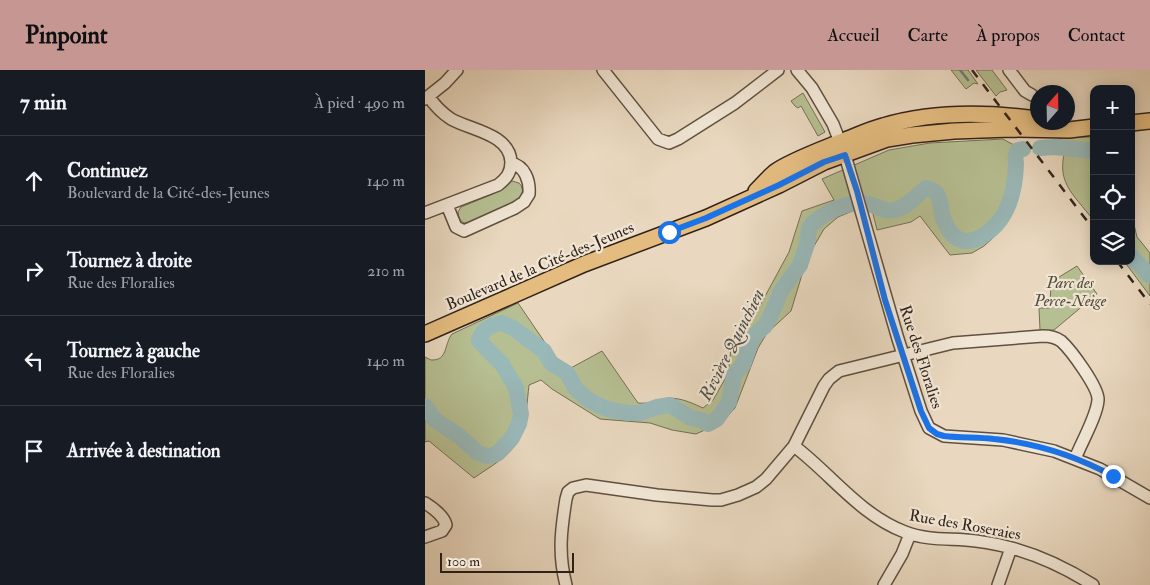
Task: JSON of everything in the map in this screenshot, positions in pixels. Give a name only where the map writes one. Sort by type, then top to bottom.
[{"type":"main road","name":"Boulevard de la Cité-des-Jeunes","points":[[425,334],[584,264],[706,218],[752,196],[777,179],[843,148],[883,126],[935,116],[987,114],[1030,118]]},
{"type":"main road","points":[[1135,122],[1150,120]]},
{"type":"main road","points":[[1075,122],[1090,123]]},
{"type":"main road","name":"Boulevard de la Cité-des-Jeunes","points":[[843,148],[929,132],[985,129],[1069,130],[1090,127]]},
{"type":"street","points":[[425,213],[498,185],[507,176],[511,163],[508,150],[499,142],[450,118],[427,98],[457,70]]},
{"type":"street","points":[[603,70],[658,139],[669,142],[678,139],[735,103],[778,70]]},
{"type":"street","name":"Rue des Floralies","points":[[797,70],[833,124],[843,148],[857,191],[885,300],[923,417],[929,428],[937,434],[948,437],[989,438],[1020,443],[1075,459],[1106,472],[1150,498]]},
{"type":"street","points":[[1009,70],[1025,91],[1030,94]]},
{"type":"street","points":[[447,205],[456,227],[463,231],[520,205],[529,194],[528,181],[520,167],[511,163]]},
{"type":"street","points":[[566,585],[560,548],[566,499],[568,492],[573,488],[586,485],[664,496],[721,500],[737,495],[759,484],[794,446],[824,386],[832,376],[849,368],[903,354],[961,342],[1043,336],[1055,338],[1065,346],[1078,363],[1093,384],[1097,394],[1096,409],[1075,459]]},
{"type":"street","name":"Rue des Roseraies","points":[[794,446],[872,515],[892,527],[925,537],[984,542],[1011,548],[1057,564],[1093,585]]},
{"type":"street","points":[[425,503],[444,519],[446,526],[442,531],[425,537]]},
{"type":"street","points":[[884,585],[902,554],[910,534]]},
{"type":"street","points":[[998,585],[1011,548]]},
{"type":"green space","points":[[951,70],[968,70],[978,84],[974,83],[966,89]]},
{"type":"green space","points":[[976,70],[992,70],[1007,90],[1000,92],[996,96]]},
{"type":"green space","points":[[803,93],[825,132],[818,136],[801,106],[798,108],[791,101]]},
{"type":"green space","points":[[1059,137],[1090,137],[1090,216],[1067,186],[1063,168],[1067,144],[1059,141]]},
{"type":"green space","points":[[1003,139],[1014,145],[1021,166],[1016,197],[1010,216],[994,237],[972,253],[950,255],[920,216],[911,222],[877,230],[872,210],[867,205],[838,217],[824,229],[807,258],[791,311],[767,333],[758,348],[735,408],[722,422],[696,434],[672,430],[650,423],[600,419],[541,380],[529,385],[523,426],[515,445],[499,461],[474,478],[429,441],[425,442],[425,357],[431,360],[440,358],[452,334],[518,303],[561,366],[569,369],[602,351],[638,403],[673,398],[703,408],[713,400],[725,379],[728,373],[731,349],[756,313],[789,252],[802,211],[834,200],[822,179],[889,150],[930,143]]},
{"type":"green space","points":[[512,181],[519,183],[522,187],[519,199],[472,222],[464,223],[459,219],[458,212],[461,207],[493,194]]},
{"type":"green space","points":[[1135,229],[1137,237],[1150,253],[1150,296],[1127,265],[1135,265]]},
{"type":"green space","name":"Parc des Perce-Neige","points":[[1077,266],[1097,294],[1054,330],[1040,330],[1039,308],[1050,308],[1051,282]]},
{"type":"waterway","points":[[960,70],[968,80]]},
{"type":"waterway","name":"Rivière Quinchien","points":[[1040,148],[1055,147],[1090,151]]},
{"type":"waterway","name":"Rivière Quinchien","points":[[425,406],[435,420],[459,436],[478,453],[487,456],[494,455],[512,438],[519,424],[521,414],[516,388],[502,364],[479,341],[482,333],[487,328],[502,323],[513,328],[544,351],[551,363],[567,373],[576,389],[596,404],[607,409],[628,413],[640,413],[670,405],[691,418],[708,424],[717,419],[729,402],[734,375],[743,365],[751,342],[756,334],[765,326],[781,291],[800,265],[807,244],[809,228],[812,224],[832,210],[856,203],[864,203],[886,210],[899,209],[926,188],[933,190],[937,194],[945,223],[953,235],[963,241],[976,239],[984,235],[999,222],[1009,204],[1014,185],[1016,154],[1018,150],[1023,149]]},
{"type":"waterway","name":"Rivière Quinchien","points":[[1135,260],[1150,276]]},
{"type":"railway","points":[[972,70],[1090,225]]},
{"type":"railway","points":[[1120,265],[1150,304]]},
{"type":"route","points":[[669,232],[706,218],[824,162],[845,155],[885,300],[923,417],[929,428],[937,434],[944,436],[994,439],[1036,446],[1075,459],[1113,476]]}]
